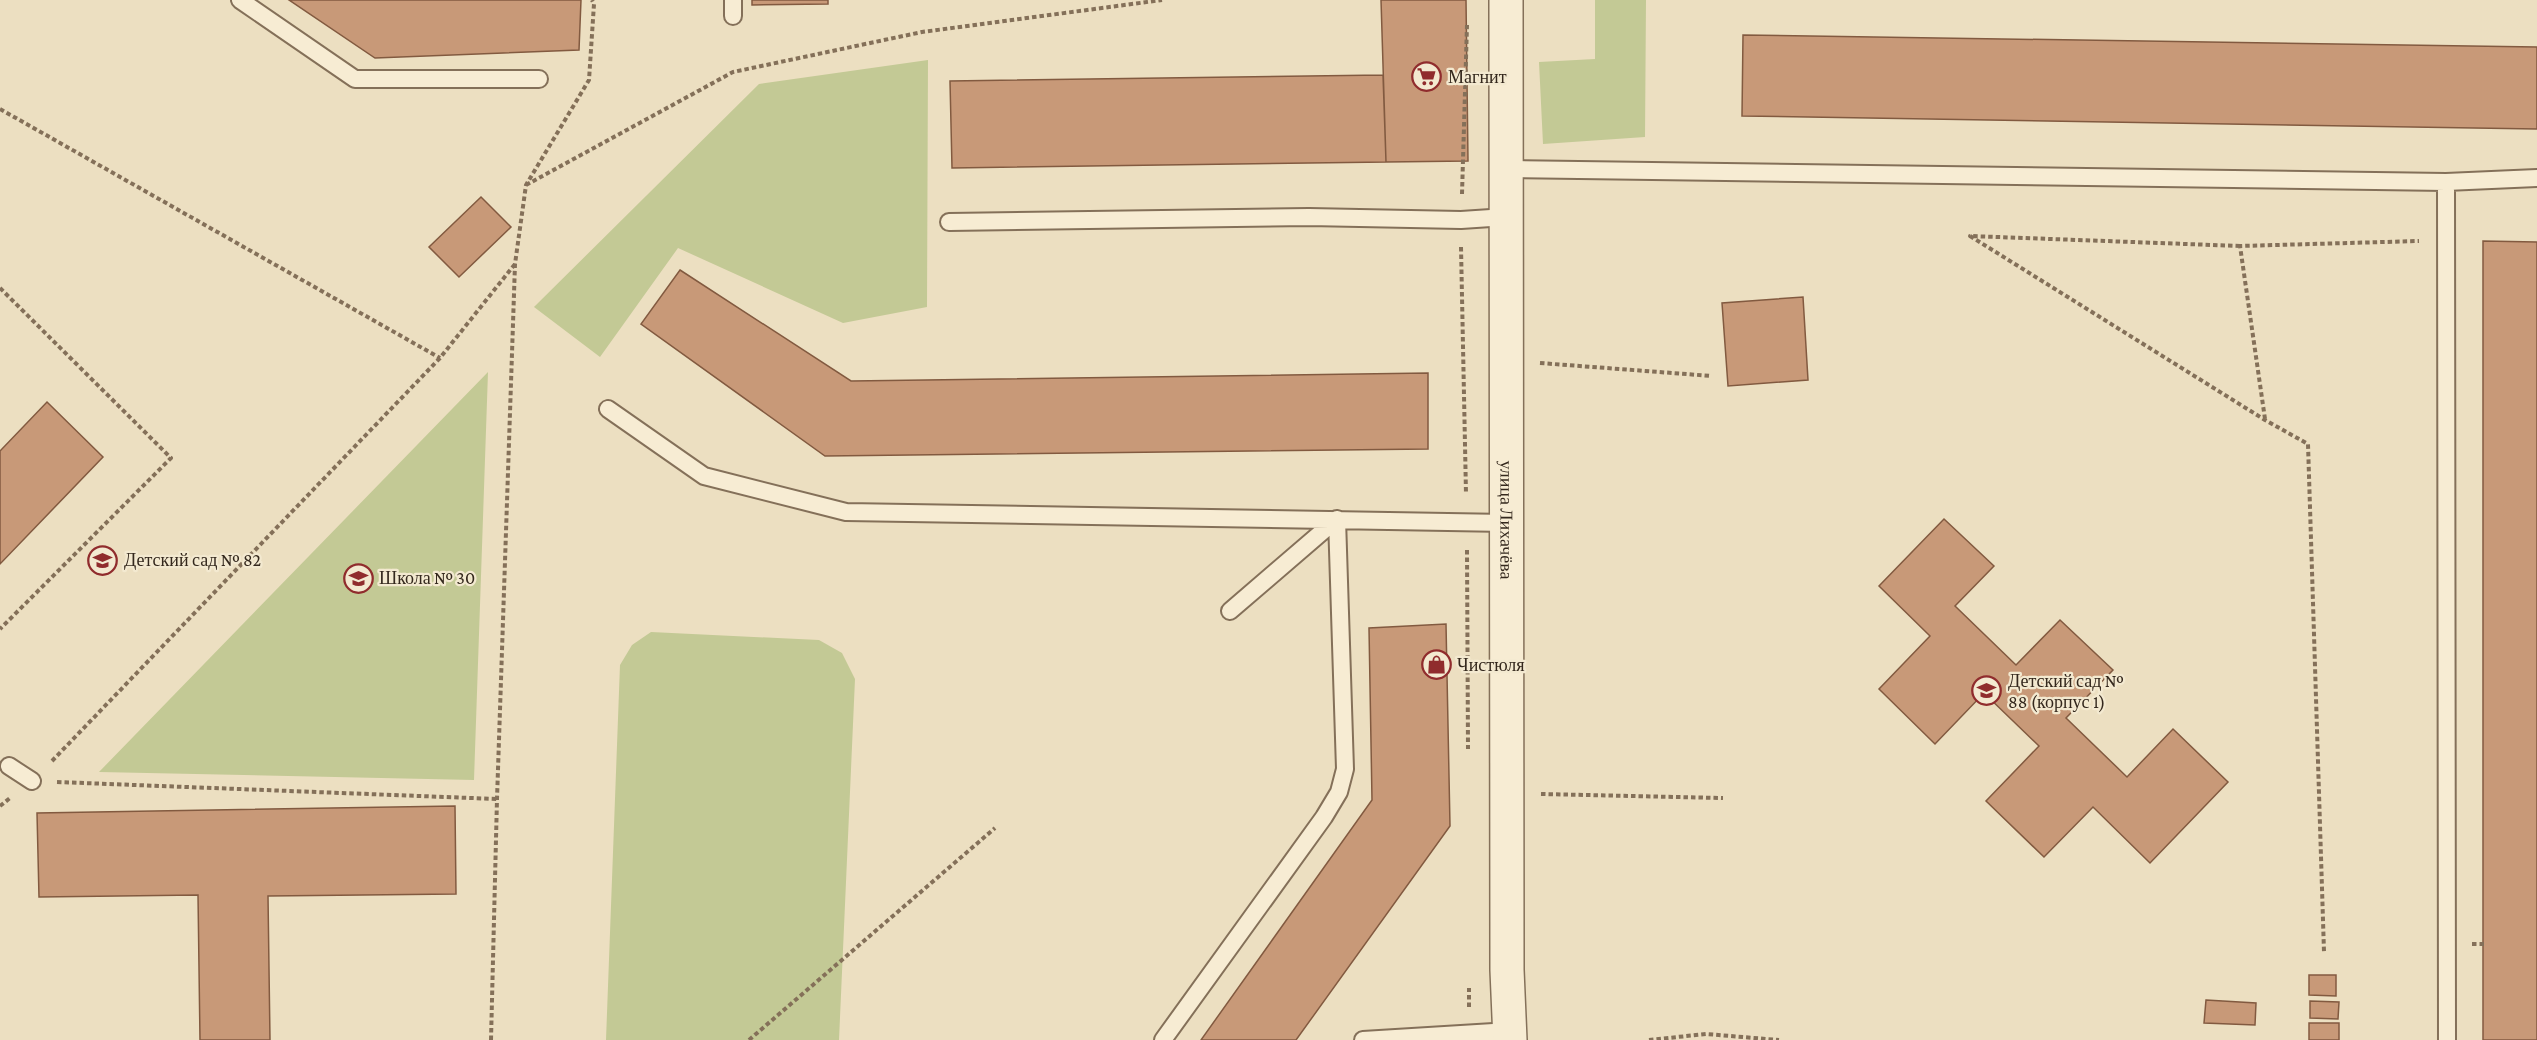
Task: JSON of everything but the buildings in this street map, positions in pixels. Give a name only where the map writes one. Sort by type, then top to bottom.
[{"type":"street","name":"улица Лихачёва","points":[[1506,0],[1507,970],[1510,1035]]},
{"type":"lane","points":[[240,0],[355,79],[539,79]]},
{"type":"lane","points":[[1506,169],[2446,182],[2537,178]]},
{"type":"lane","points":[[2446,182],[2447,1040]]},
{"type":"lane","points":[[949,222],[1309,217],[1461,220],[1506,217]]},
{"type":"lane","points":[[608,409],[704,476],[846,512],[1507,523]]},
{"type":"lane","points":[[1230,611],[1337,519]]},
{"type":"lane","points":[[1163,1040],[1324,817],[1339,792],[1346,769],[1337,519]]},
{"type":"lane","points":[[9,766],[32,781]]},
{"type":"lane","points":[[1363,1040],[1510,1035]]},
{"type":"path","points":[[491,1040],[515,264],[526,185],[589,80],[594,4],[592,0]]},
{"type":"path","points":[[526,185],[733,72],[922,32],[1162,0]]},
{"type":"path","points":[[0,109],[440,358]]},
{"type":"path","points":[[2324,952],[2308,444],[2265,420],[1970,236],[2240,246],[2447,240]]},
{"type":"path","points":[[2240,246],[2265,420]]},
{"type":"path","points":[[0,806],[32,781],[440,358],[515,264]]},
{"type":"path","points":[[0,288],[171,458],[0,629]]},
{"type":"path","points":[[1507,360],[1712,376]]},
{"type":"path","points":[[32,781],[497,799]]},
{"type":"path","points":[[1507,794],[1723,798]]},
{"type":"path","points":[[749,1040],[995,828]]},
{"type":"path","points":[[1649,1040],[1706,1034],[1779,1040]]},
{"type":"green space","points":[[1595,0],[1646,0],[1645,137],[1543,144],[1539,62],[1595,59]]},
{"type":"green space","points":[[928,60],[927,307],[843,323],[678,248],[600,357],[534,307],[759,84]]},
{"type":"green space","points":[[488,372],[474,780],[99,772]]},
{"type":"green space","points":[[651,632],[819,640],[842,653],[855,679],[839,1040],[606,1040],[620,665],[632,645]]},
{"type":"place","name":"Магнит","points":[[1427,77]]},
{"type":"place","name":"Детский сад № 82","points":[[103,560]]},
{"type":"place","name":"Школа № 30","points":[[358,578]]},
{"type":"place","name":"Чистюля","points":[[1436,665]]},
{"type":"place","name":"Детский сад № 88 (корпус 1)","points":[[1987,691]]}]
